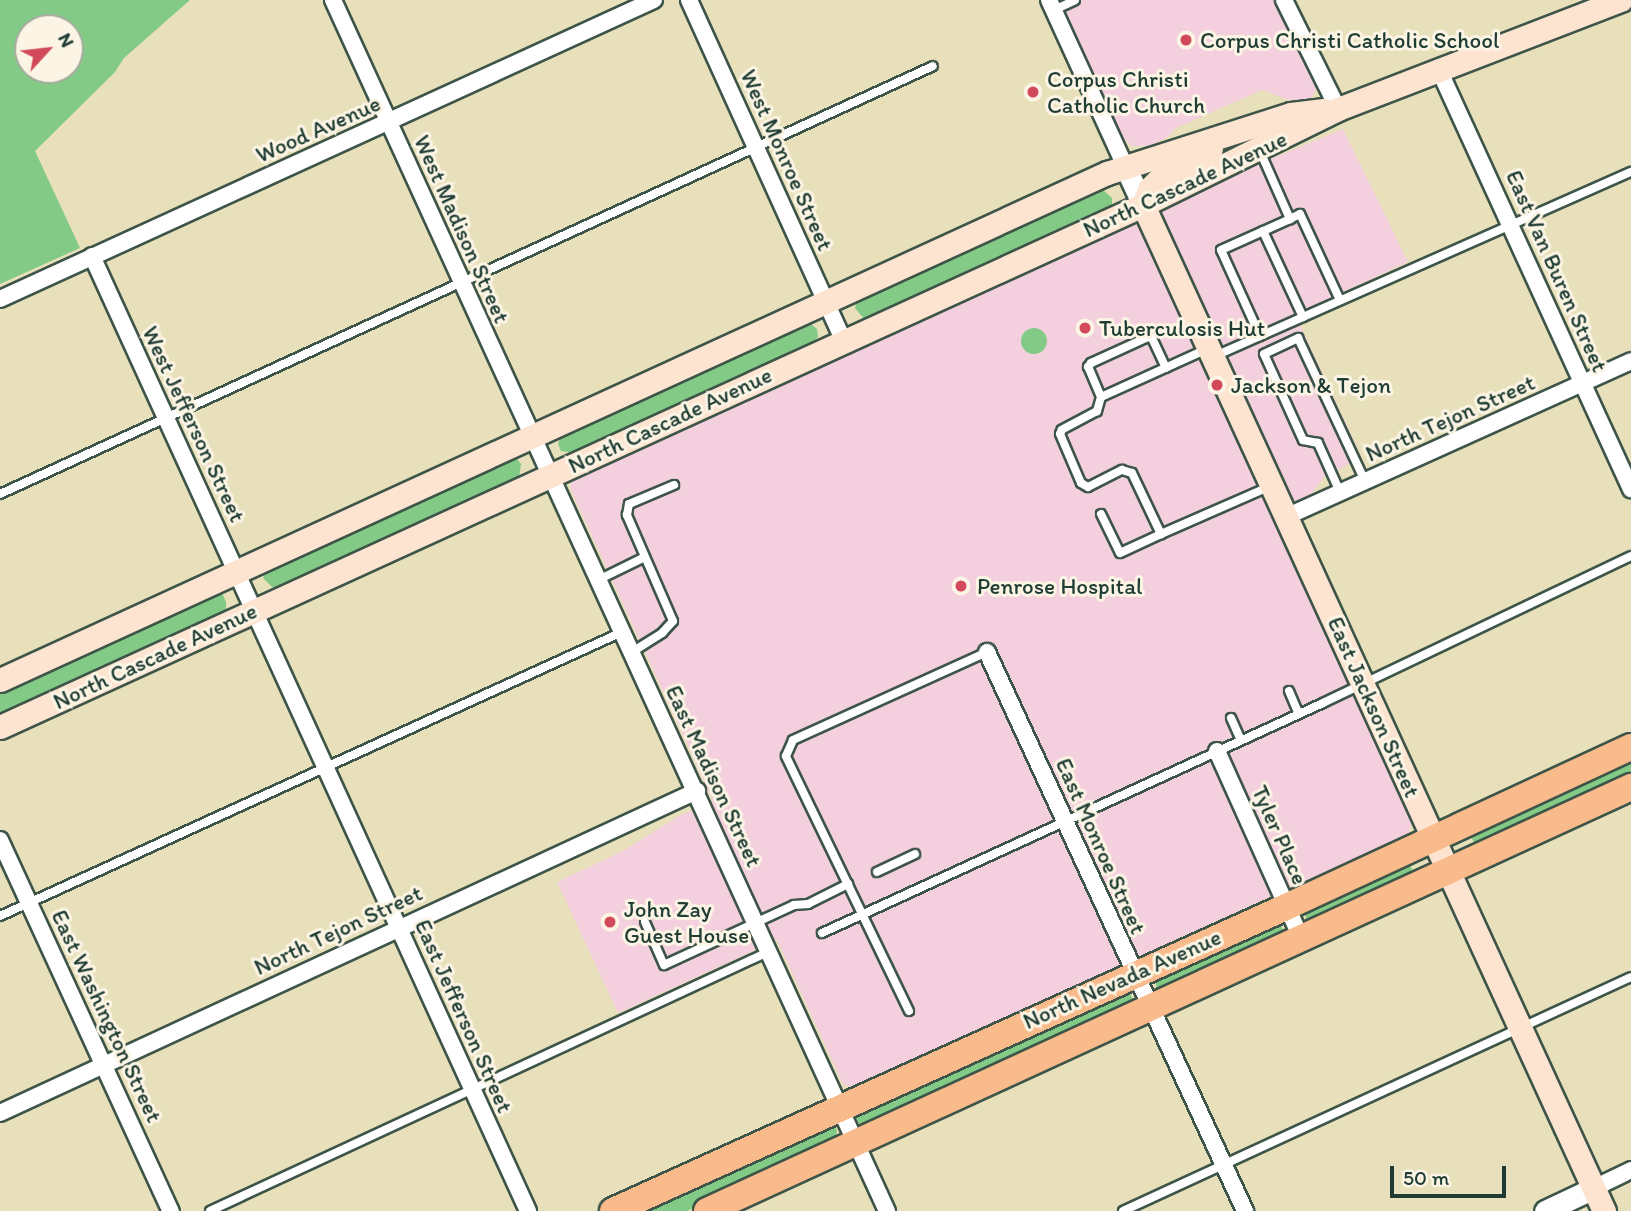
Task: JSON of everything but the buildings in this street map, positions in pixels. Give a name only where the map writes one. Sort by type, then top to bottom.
[{"type":"main road","name":"North Cascade Avenue","points":[[0,727],[843,339],[1143,205],[1338,109],[1440,72],[1621,0]]},
{"type":"main road","name":"North Cascade Avenue","points":[[0,680],[826,300],[1125,166],[1291,114],[1338,109]]},
{"type":"main road","points":[[1143,205],[1149,189],[1164,174],[1254,125]]},
{"type":"main road","name":"East Jackson Street","points":[[1143,205],[1288,516],[1604,1211]]},
{"type":"main road","name":"North Nevada Avenue","points":[[613,1211],[1631,747]]},
{"type":"main road","name":"North Nevada Avenue","points":[[707,1211],[1631,787]]},
{"type":"street","name":"West Madison Street","points":[[333,0],[549,476]]},
{"type":"street","name":"Wood Avenue","points":[[0,299],[654,0]]},
{"type":"street","name":"West Monroe Street","points":[[689,0],[843,339]]},
{"type":"street","points":[[1284,0],[1338,109]]},
{"type":"street","points":[[1052,5],[1143,205]]},
{"type":"street","name":"East Van Buren Street","points":[[1440,72],[1631,489]]},
{"type":"street","name":"West Jefferson Street","points":[[92,256],[254,611]]},
{"type":"street","name":"North Tejon Street","points":[[1288,516],[1631,361]]},
{"type":"street","name":"East Madison Street","points":[[549,476],[887,1211]]},
{"type":"street","name":"East Jefferson Street","points":[[254,611],[528,1211]]},
{"type":"street","name":"East Monroe Street","points":[[987,652],[1245,1211]]},
{"type":"street","name":"Tyler Place","points":[[1217,751],[1301,938]]},
{"type":"street","name":"North Tejon Street","points":[[0,1113],[399,926],[696,791]]},
{"type":"street","name":"East Washington Street","points":[[0,840],[171,1211]]},
{"type":"street","points":[[1545,1211],[1631,1170]]},
{"type":"lane","points":[[1052,5],[1075,0]]},
{"type":"lane","points":[[0,494],[463,284],[933,66]]},
{"type":"lane","points":[[1259,149],[1290,219]]},
{"type":"lane","points":[[1101,397],[1166,368],[1260,336],[1631,172]]},
{"type":"lane","points":[[1260,336],[1221,250],[1300,214],[1340,300]]},
{"type":"lane","points":[[1263,231],[1303,317]]},
{"type":"lane","points":[[1161,534],[1132,473],[1122,470],[1089,490],[1081,483],[1060,434],[1062,430],[1097,411],[1101,397],[1088,367],[1091,363],[1148,337],[1152,338],[1166,368]]},
{"type":"lane","points":[[1340,492],[1318,443],[1303,440],[1264,354],[1298,338],[1365,481]]},
{"type":"lane","points":[[632,652],[662,634],[673,621],[627,515],[629,504],[674,485]]},
{"type":"lane","points":[[1101,514],[1120,554],[1273,485]]},
{"type":"lane","points":[[822,933],[1299,714],[1631,556]]},
{"type":"lane","points":[[598,580],[645,557]]},
{"type":"lane","points":[[0,916],[622,632]]},
{"type":"lane","points":[[909,1011],[786,756],[793,740],[987,652]]},
{"type":"lane","points":[[1289,691],[1299,714]]},
{"type":"lane","points":[[1231,718],[1241,740]]},
{"type":"lane","points":[[877,872],[915,854]]},
{"type":"lane","points":[[645,922],[664,965],[794,905],[808,904],[848,884]]},
{"type":"lane","points":[[210,1211],[768,952]]},
{"type":"lane","points":[[1123,1211],[1631,976]]},
{"type":"shaded area","name":"Corpus Christi Catholic School","points":[[1059,0],[1275,0],[1316,89],[1312,97],[1298,103],[1262,90],[1176,128],[1169,136],[1150,146],[1131,146],[1122,137]]},
{"type":"shaded area","name":"Penrose Hospital","points":[[1343,129],[1408,262],[1295,314],[1362,458],[1325,476],[1312,493],[1275,512],[1320,613],[1343,674],[1412,820],[1408,838],[1295,885],[852,1088],[843,1084],[777,940],[618,1013],[557,882],[623,851],[677,817],[713,801],[570,488],[572,480],[1257,165]]},
{"type":"green space","points":[[0,0],[190,0],[124,58],[115,72],[35,151],[80,248],[0,284]]},
{"type":"green space","points":[[1102,189],[1112,198],[1112,205],[1108,210],[870,318],[864,319],[855,308],[858,296],[1077,195]]},
{"type":"green space","points":[[807,321],[817,329],[818,337],[813,343],[576,453],[561,451],[558,444],[563,431]]},
{"type":"green space","points":[[1034,328],[1043,332],[1047,341],[1043,350],[1034,354],[1025,350],[1021,341],[1025,332]]},
{"type":"green space","points":[[508,457],[517,459],[521,464],[519,479],[279,588],[272,587],[263,578],[268,567]]},
{"type":"green space","points":[[216,592],[223,595],[226,602],[226,610],[222,616],[0,717],[0,689]]},
{"type":"green space","points":[[1631,754],[1631,779],[1478,849],[1470,835]]},
{"type":"green space","points":[[1408,861],[1414,873],[1307,923],[1305,912]]},
{"type":"green space","points":[[1279,923],[1286,934],[1162,994],[1156,989],[1160,974]]},
{"type":"green space","points":[[1127,988],[1134,1001],[862,1126],[857,1121],[856,1113]]},
{"type":"green space","points":[[833,1124],[837,1130],[835,1143],[687,1211],[632,1211]]},
{"type":"place","name":"Corpus Christi Catholic School","points":[[1186,40]]},
{"type":"place","name":"Corpus Christi Catholic Church","points":[[1033,92]]},
{"type":"place","name":"Tuberculosis Hut","points":[[1085,328]]},
{"type":"place","name":"Jackson & Tejon","points":[[1217,385]]},
{"type":"place","name":"Penrose Hospital","points":[[961,586]]},
{"type":"place","name":"John Zay Guest House","points":[[610,922]]}]
